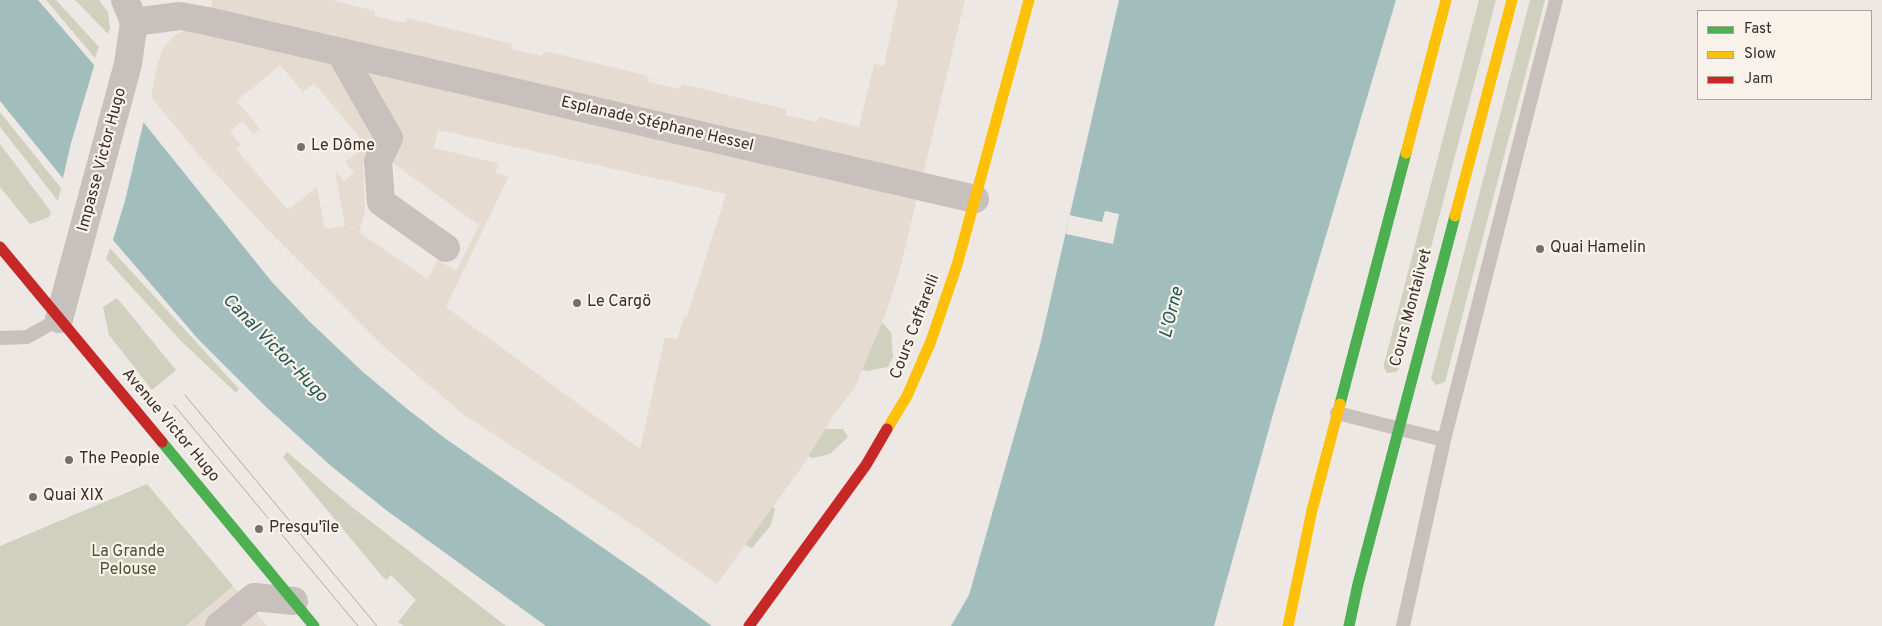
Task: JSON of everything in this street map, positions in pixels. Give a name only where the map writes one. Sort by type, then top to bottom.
[{"type":"main road","name":"Cours Caffarelli","points":[[749,626],[866,465],[906,396],[931,341],[957,265],[1028,0]]},
{"type":"main road","points":[[1288,626],[1312,510],[1446,0]]},
{"type":"main road","name":"Cours Montalivet","points":[[1349,626],[1358,584],[1512,0]]},
{"type":"main road","name":"Avenue Victor Hugo","points":[[0,247],[314,626]]},
{"type":"street","name":"Esplanade Stéphane Hessel","points":[[130,11],[180,16],[975,199]]},
{"type":"street","name":"Impasse Victor Hugo","points":[[59,319],[122,91],[128,64],[130,11]]},
{"type":"street","points":[[340,52],[389,138],[378,161],[381,202],[446,248]]},
{"type":"street","points":[[219,626],[254,597],[294,601]]},
{"type":"lane","points":[[1403,626],[1444,440],[1556,0]]},
{"type":"lane","points":[[0,338],[28,337],[59,319]]},
{"type":"lane","points":[[1337,413],[1444,440]]},
{"type":"green space","points":[[46,0],[56,0],[99,47],[95,58]]},
{"type":"green space","points":[[75,0],[99,0],[108,12],[110,28],[108,34]]},
{"type":"green space","points":[[1479,0],[1496,0],[1399,369],[1396,372],[1387,373],[1384,364]]},
{"type":"green space","points":[[1530,0],[1545,0],[1445,382],[1436,385],[1431,379]]},
{"type":"green space","points":[[0,112],[61,188],[58,201],[0,127]]},
{"type":"green space","points":[[0,144],[49,209],[51,214],[49,217],[30,224],[0,187]]},
{"type":"green space","points":[[110,248],[239,389],[236,393],[181,341],[106,259]]},
{"type":"green space","points":[[117,298],[176,370],[152,390],[109,335],[103,307]]},
{"type":"green space","points":[[875,315],[891,332],[893,357],[888,367],[867,371],[850,366]]},
{"type":"green space","points":[[818,429],[843,429],[848,437],[830,454],[813,458],[804,455]]},
{"type":"green space","points":[[287,452],[352,507],[506,626],[404,626],[398,622],[416,600],[391,575],[386,580],[381,575],[283,457]]},
{"type":"green space","name":"La Grande Pelouse","points":[[147,484],[233,586],[186,626],[0,626],[0,546]]},
{"type":"green space","points":[[768,500],[775,509],[771,525],[752,548],[741,543]]},
{"type":"shaded area","points":[[213,0],[331,0],[375,11],[375,16],[405,23],[407,18],[512,44],[511,49],[542,56],[545,51],[649,76],[648,82],[680,89],[682,84],[786,109],[786,115],[817,122],[819,117],[859,127],[874,64],[884,66],[898,0],[965,0],[900,269],[885,316],[855,387],[834,415],[803,465],[717,584],[642,531],[463,414],[383,346],[266,228],[197,153],[151,97],[157,66],[163,48],[175,35],[193,28],[204,31]],"holes":[[[280,65],[303,92],[314,83],[366,145],[345,162],[354,173],[344,181],[335,171],[345,226],[325,229],[317,187],[288,210],[236,149],[241,145],[230,131],[242,121],[253,134],[260,129],[237,101]],[[438,130],[726,194],[687,316],[685,315],[677,340],[665,337],[640,449],[446,307],[509,176],[496,173],[498,163],[434,148]],[[390,161],[479,225],[456,271],[438,260],[427,279],[359,232],[365,212],[363,163]]]},
{"type":"shaded area","points":[[233,586],[267,626],[186,626]]},
{"type":"water","name":"Canal Victor-Hugo","points":[[0,0],[38,0],[144,123],[272,282],[310,322],[363,372],[446,439],[645,577],[712,626],[546,626],[386,510],[331,466],[265,406],[198,339],[113,240],[0,101]]},
{"type":"water","name":"L'Orne","points":[[1119,0],[1396,0],[1275,407],[1214,626],[951,626],[969,595],[1040,345]]},
{"type":"pier","points":[[95,63],[144,120],[125,201],[112,243],[62,182],[71,143]]},
{"type":"pier","points":[[1105,211],[1119,214],[1113,244],[1066,234],[1069,215],[1102,222]]},
{"type":"tram line","points":[[185,395],[377,626]]},
{"type":"tram line","points":[[174,405],[358,626]]},
{"type":"traffic: fast","points":[[1340,404],[1406,153]]},
{"type":"traffic: fast","points":[[1349,626],[1358,584],[1455,216]]},
{"type":"traffic: fast","points":[[162,442],[314,626]]},
{"type":"traffic: slow","points":[[887,429],[907,396],[931,341],[957,265],[1029,0]]},
{"type":"traffic: slow","points":[[1406,153],[1446,0]]},
{"type":"traffic: slow","points":[[1455,216],[1512,0]]},
{"type":"traffic: slow","points":[[1288,626],[1312,510],[1340,404]]},
{"type":"traffic: jam","points":[[0,247],[162,442]]},
{"type":"traffic: jam","points":[[749,626],[866,465],[887,429]]},
{"type":"place","name":"Le Dôme","points":[[301,147]]},
{"type":"place","name":"Quai Hamelin","points":[[1540,249]]},
{"type":"place","name":"Le Cargö","points":[[577,303]]},
{"type":"place","name":"The People","points":[[69,460]]},
{"type":"place","name":"Quai XIX","points":[[33,497]]},
{"type":"place","name":"Presqu'île","points":[[259,529]]}]
